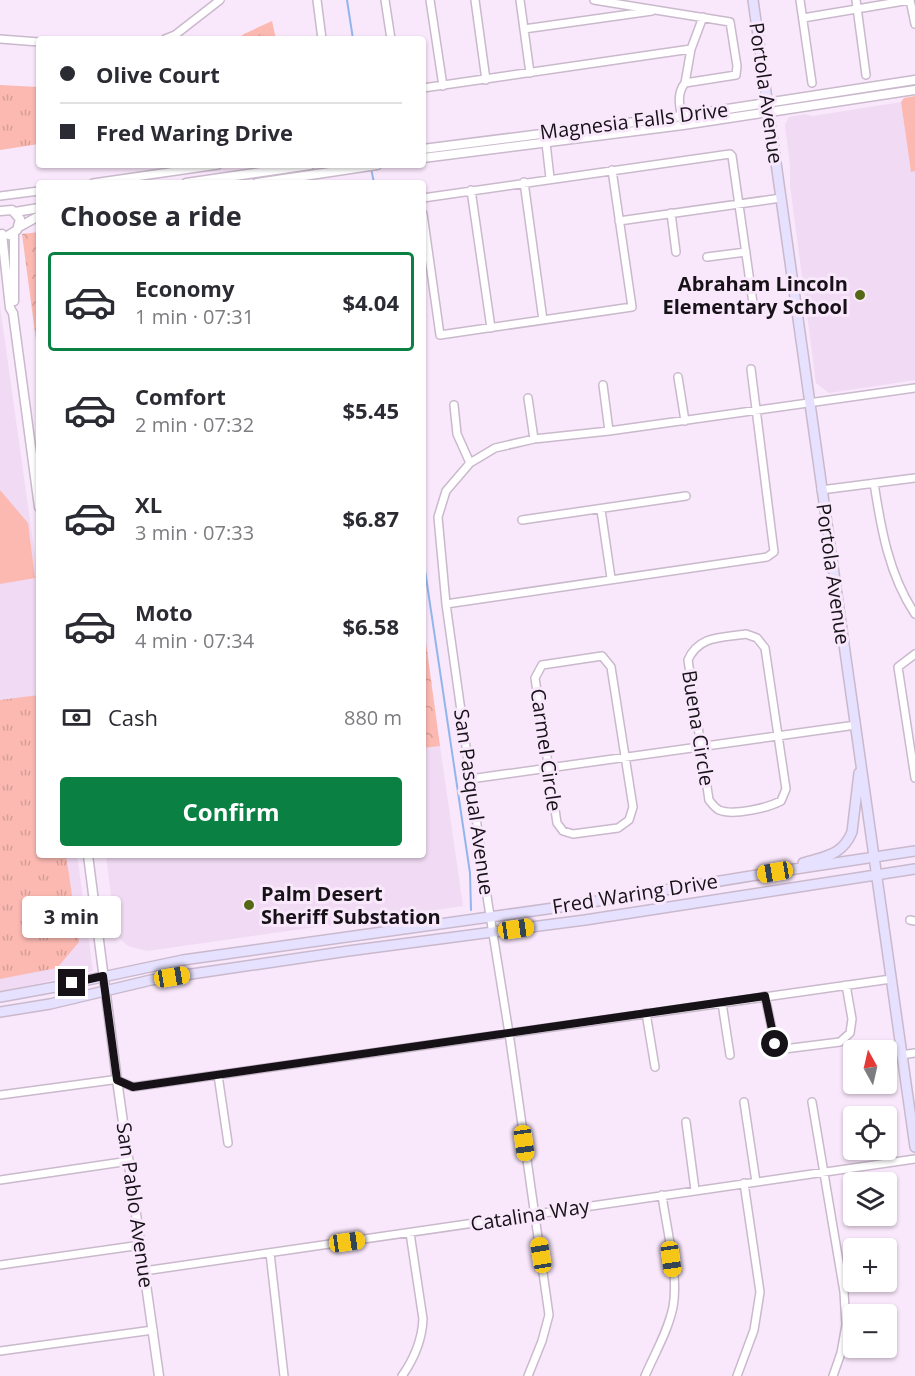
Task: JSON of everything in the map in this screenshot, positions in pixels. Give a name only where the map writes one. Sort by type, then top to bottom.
[{"type":"main road","name":"Portola Avenue","points":[[753,0],[915,1148]]},
{"type":"main road","points":[[775,872],[836,853],[844,847],[852,832],[860,759]]},
{"type":"main road","name":"Fred Waring Drive","points":[[0,997],[183,960],[561,907],[915,851]]},
{"type":"main road","name":"Fred Waring Drive","points":[[0,1012],[50,1004],[161,978],[493,932],[915,869]]},
{"type":"street","points":[[172,36],[220,0]]},
{"type":"street","points":[[317,0],[322,36]]},
{"type":"street","points":[[385,0],[391,36]]},
{"type":"street","points":[[430,0],[443,86]]},
{"type":"street","points":[[475,0],[486,80]]},
{"type":"street","points":[[520,0],[530,73]]},
{"type":"street","points":[[594,0],[661,9],[730,22],[738,72],[732,77],[686,83],[680,88],[682,121]]},
{"type":"street","points":[[800,0],[812,83]]},
{"type":"street","points":[[856,0],[866,75]]},
{"type":"street","points":[[803,18],[910,0],[915,24]]},
{"type":"street","points":[[524,29],[661,9]]},
{"type":"street","points":[[686,83],[691,49],[703,17]]},
{"type":"street","points":[[0,39],[36,42]]},
{"type":"street","points":[[426,88],[691,49]]},
{"type":"street","name":"Magnesia Falls Drive","points":[[769,108],[915,80]]},
{"type":"street","name":"Magnesia Falls Drive","points":[[426,158],[546,143],[769,108],[915,90]]},
{"type":"street","name":"Magnesia Falls Drive","points":[[426,149],[682,121]]},
{"type":"street","points":[[546,143],[550,178]]},
{"type":"street","points":[[426,198],[730,154],[753,303]]},
{"type":"street","points":[[114,180],[197,168]]},
{"type":"street","points":[[207,180],[289,168]]},
{"type":"street","points":[[315,175],[321,169],[326,168]]},
{"type":"street","points":[[279,180],[355,168]]},
{"type":"street","points":[[426,235],[440,335],[632,307],[612,170]]},
{"type":"street","points":[[524,182],[543,320]]},
{"type":"street","points":[[471,190],[491,328]]},
{"type":"street","points":[[0,196],[36,191]]},
{"type":"street","points":[[620,221],[781,198]]},
{"type":"street","points":[[15,212],[36,208]]},
{"type":"street","points":[[0,212],[8,209],[15,212],[20,219],[16,230],[13,313],[36,469]]},
{"type":"street","points":[[671,213],[676,252]]},
{"type":"street","points":[[13,313],[10,308],[1,233],[16,230],[36,218]]},
{"type":"street","points":[[706,257],[746,252]]},
{"type":"street","points":[[446,604],[767,557],[774,552],[751,369]]},
{"type":"street","points":[[678,376],[685,421]]},
{"type":"street","points":[[603,385],[609,431]]},
{"type":"street","name":"San Pasqual Avenue","points":[[528,1376],[542,1341],[549,1315],[446,604],[438,517],[446,491],[470,463],[495,448],[534,439],[685,421],[915,388]]},
{"type":"street","points":[[528,398],[534,439]]},
{"type":"street","points":[[454,405],[457,434],[470,463]]},
{"type":"street","points":[[821,490],[915,478]]},
{"type":"street","points":[[874,483],[882,535],[897,582],[915,614]]},
{"type":"street","points":[[522,520],[686,496]]},
{"type":"street","points":[[601,510],[611,579]]},
{"type":"street","name":"Buena Circle","points":[[746,634],[757,638],[765,648],[778,737],[786,789],[781,801],[770,806],[728,812],[717,809],[709,800],[688,660],[693,648],[702,641],[746,634]]},
{"type":"street","points":[[915,654],[898,667],[915,778]]},
{"type":"street","name":"Carmel Circle","points":[[602,656],[611,667],[625,757],[633,807],[629,820],[618,828],[573,834],[563,831],[556,823],[535,678],[542,665],[602,656]]},
{"type":"street","points":[[470,779],[856,725]]},
{"type":"street","name":"San Pablo Avenue","points":[[88,858],[159,1376]]},
{"type":"street","points":[[0,1095],[117,1080],[133,1087],[891,979]]},
{"type":"street","points":[[765,996],[775,1044],[784,1049],[840,1042],[850,1033],[852,1020],[846,985]]},
{"type":"street","points":[[722,1003],[730,1055]]},
{"type":"street","points":[[646,1013],[655,1067]]},
{"type":"street","points":[[901,1055],[915,1053]]},
{"type":"street","points":[[218,1075],[228,1143]]},
{"type":"street","points":[[744,1102],[756,1182]]},
{"type":"street","points":[[812,1102],[844,1292],[846,1325],[841,1353],[833,1376]]},
{"type":"street","points":[[686,1122],[695,1190]]},
{"type":"street","name":"Catalina Way","points":[[144,1271],[915,1159]]},
{"type":"street","points":[[0,1180],[129,1161]]},
{"type":"street","points":[[737,1376],[754,1330],[760,1292],[744,1184]]},
{"type":"street","points":[[645,1376],[668,1328],[674,1304],[674,1278],[662,1195]]},
{"type":"street","points":[[402,1376],[416,1352],[423,1331],[410,1233]]},
{"type":"street","points":[[0,1265],[141,1245]]},
{"type":"street","points":[[270,1253],[284,1376]]},
{"type":"street","points":[[0,1351],[153,1330]]},
{"type":"shaded area","name":"Abraham Lincoln Elementary School","points":[[901,102],[911,171],[915,171],[915,380],[829,393],[816,383],[790,185],[785,125],[789,117],[805,114],[813,116]]},
{"type":"shaded area","points":[[0,306],[36,564],[36,858],[77,858],[93,971],[0,992]]},
{"type":"shaded area","points":[[440,746],[463,906],[147,951],[128,946],[116,935],[106,858],[426,858],[426,748]]},
{"type":"green space","points":[[272,21],[275,36],[241,36]]},
{"type":"green space","points":[[0,85],[36,87],[36,144],[0,150]]},
{"type":"green space","points":[[915,96],[915,171],[911,172],[901,102],[904,98]]},
{"type":"green space","points":[[36,232],[36,340],[22,234]]},
{"type":"green space","points":[[0,490],[28,523],[35,578],[0,584]]},
{"type":"green space","points":[[426,643],[440,746],[426,748]]},
{"type":"green space","points":[[36,695],[36,858],[66,858],[79,942],[57,968],[0,979],[0,700]]},
{"type":"waterway","points":[[347,0],[353,36]]},
{"type":"waterway","points":[[371,168],[373,180]]},
{"type":"waterway","points":[[426,577],[470,873],[471,910]]},
{"type":"place","name":"Abraham Lincoln Elementary School","points":[[860,295]]},
{"type":"place","name":"Palm Desert Sheriff Substation","points":[[249,905]]},
{"type":"route","points":[[72,983],[103,976],[117,1080],[133,1087],[765,996],[771,1036],[775,1044]]}]
